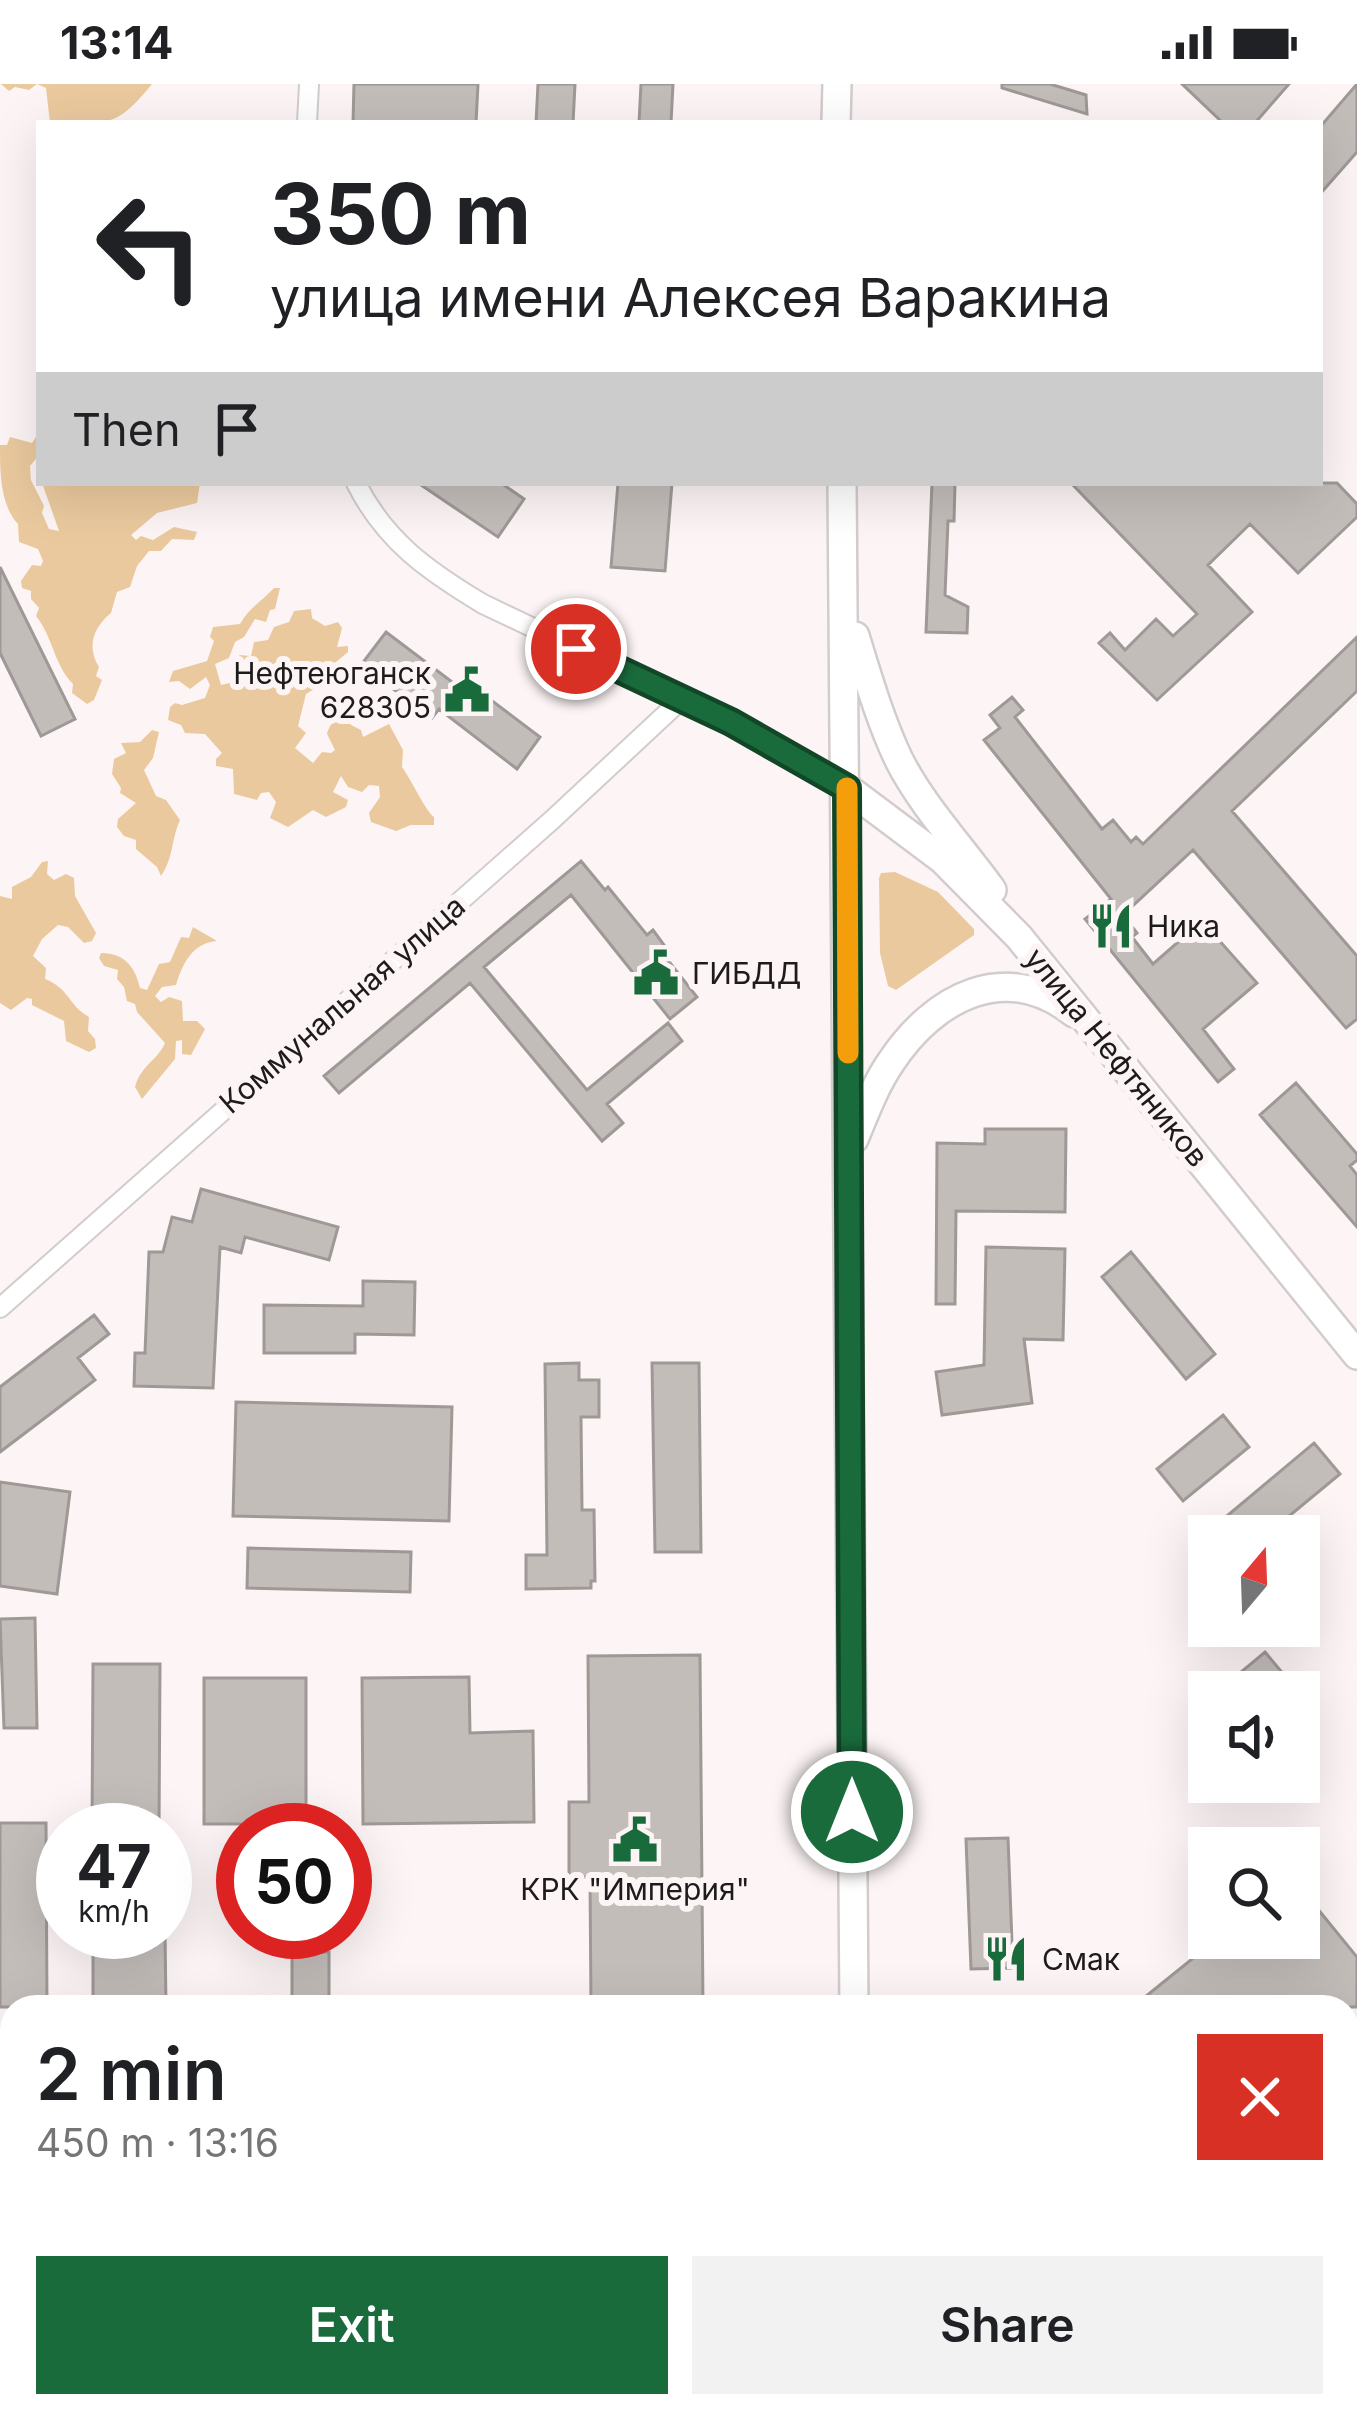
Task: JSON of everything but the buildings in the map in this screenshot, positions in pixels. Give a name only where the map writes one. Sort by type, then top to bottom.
[{"type":"main road","points":[[836,120],[837,84]]},
{"type":"main road","points":[[842,486],[854,1995]]},
{"type":"main road","points":[[845,605],[882,721],[900,761],[1061,985]]},
{"type":"main road","name":"улица Нефтяников","points":[[847,788],[943,860],[1061,985],[1357,1355]]},
{"type":"main road","points":[[848,1154],[872,1098],[903,1045],[959,1000],[1004,985],[1028,987],[1058,1000],[1100,1034]]},
{"type":"street","points":[[307,120],[309,84]]},
{"type":"street","points":[[358,486],[384,529],[423,567],[483,604],[682,698],[847,788]]},
{"type":"street","name":"Коммунальная улица","points":[[0,1308],[552,820],[682,698]]},
{"type":"shaded area","points":[[1,84],[37,84],[29,90],[15,87],[9,91]]},
{"type":"shaded area","points":[[37,84],[152,84],[128,110],[110,120],[50,120],[46,88]]},
{"type":"shaded area","points":[[10,437],[32,443],[36,437],[31,480],[49,529],[59,531],[43,486],[200,486],[197,503],[157,513],[131,535],[136,540],[141,536],[153,540],[174,527],[197,532],[194,540],[172,539],[161,551],[149,551],[137,566],[130,587],[117,592],[111,613],[94,637],[96,676],[102,680],[94,700],[87,704],[72,693],[73,684],[36,616],[39,608],[31,591],[22,588],[21,581],[32,565],[41,566],[43,561],[38,549],[19,542],[18,524],[2,488],[0,445],[7,445]]},
{"type":"shaded area","points":[[274,588],[280,588],[266,622],[255,619],[235,642],[229,658],[215,664],[221,685],[252,678],[239,655],[251,656],[254,642],[268,640],[274,627],[289,622],[294,611],[311,609],[312,618],[325,626],[338,622],[342,628],[337,647],[348,646],[348,652],[336,662],[350,681],[324,683],[306,694],[298,726],[306,733],[295,748],[313,763],[322,752],[331,753],[335,750],[328,731],[344,714],[363,737],[389,724],[403,750],[402,767],[434,817],[434,825],[396,831],[371,822],[369,813],[380,797],[379,786],[369,785],[362,792],[348,787],[341,776],[333,792],[348,800],[346,807],[326,817],[313,810],[288,827],[270,818],[276,802],[269,792],[261,793],[257,800],[234,794],[233,769],[216,766],[222,753],[205,734],[185,733],[181,725],[168,720],[170,707],[205,698],[210,685],[206,677],[190,689],[179,681],[169,682],[173,671],[207,661],[213,627],[240,624]]},
{"type":"shaded area","points":[[152,730],[159,732],[153,758],[144,770],[156,796],[166,800],[180,820],[161,876],[136,849],[136,840],[117,827],[118,819],[136,803],[120,793],[112,774],[114,759],[126,753],[121,743],[140,742]]},
{"type":"shaded area","points":[[48,861],[47,874],[54,880],[66,874],[74,878],[75,896],[96,933],[84,943],[68,927],[58,925],[42,939],[33,956],[46,968],[45,979],[89,1017],[88,1031],[96,1048],[89,1052],[66,1041],[64,1021],[32,1005],[32,999],[11,1010],[0,1003],[0,896],[12,899],[12,887]]},
{"type":"shaded area","points":[[895,872],[938,892],[974,929],[974,935],[896,990],[888,986],[880,953],[879,878],[881,873]]},
{"type":"shaded area","points":[[193,927],[217,941],[195,950],[176,985],[162,987],[155,996],[161,1002],[169,997],[182,1001],[183,1021],[197,1021],[205,1029],[191,1055],[182,1054],[182,1040],[176,1041],[175,1059],[142,1099],[135,1087],[165,1043],[135,1004],[127,1001],[118,970],[104,966],[99,958],[101,953],[123,959],[140,988],[147,990],[159,964],[170,962],[181,937],[189,938]]},
{"type":"slow traffic","points":[[847,788],[848,1053]]},
{"type":"place","name":"Нефтеюганск 628305","points":[[467,690]]},
{"type":"place","name":"Ника","points":[[1111,926]]},
{"type":"place","name":"ГИБДД","points":[[656,973]]},
{"type":"place","name":"КРК \"Империя\"","points":[[635,1840]]},
{"type":"place","name":"Смак","points":[[1006,1959]]},
{"type":"route","points":[[576,649],[731,722],[847,788],[852,1812]]}]
